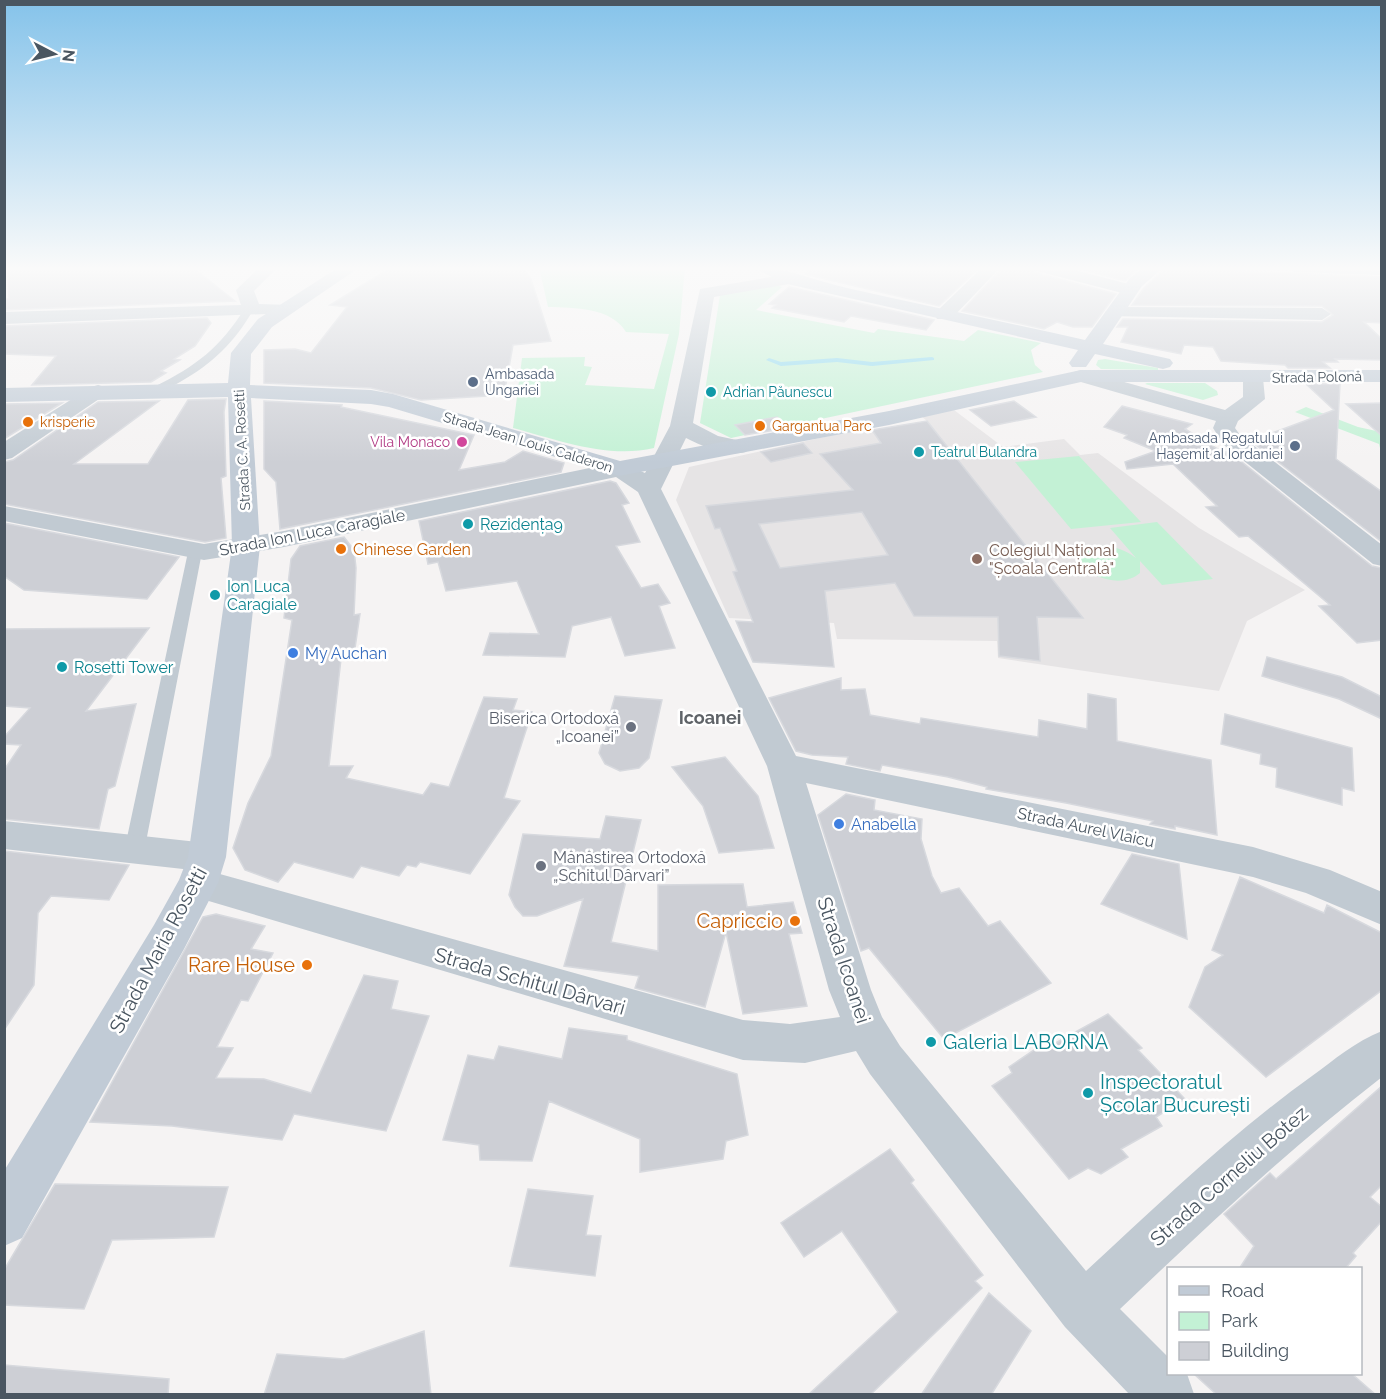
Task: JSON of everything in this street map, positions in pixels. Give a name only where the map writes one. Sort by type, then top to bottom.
[{"type":"street","name":"Strada C. A. Rosetti","points":[[246,546],[239,360],[245,346],[256,332]]},
{"type":"street","points":[[649,489],[666,460],[681,426],[699,332]]},
{"type":"street","points":[[1025,332],[1195,369],[1253,378],[1254,399],[1228,418],[1224,428],[1232,440],[1382,558]]},
{"type":"street","points":[[1099,332],[1079,362],[1078,368],[1081,376],[1228,418]]},
{"type":"street","name":"Strada Jean Louis Calderon","points":[[4,394],[158,389],[239,390],[354,396],[393,401],[619,469],[889,418],[1081,376],[1253,378]]},
{"type":"street","name":"Strada Polonă","points":[[1253,378],[1382,376]]},
{"type":"street","points":[[4,453],[98,391]]},
{"type":"street","points":[[681,426],[711,442],[738,447]]},
{"type":"street","name":"Strada Icoanei","points":[[619,469],[637,478],[649,489],[784,766],[850,990],[866,1028],[885,1060],[1083,1309],[1167,1395]]},
{"type":"street","name":"Strada Ion Luca Caragiale","points":[[4,513],[195,552],[216,551],[619,469]]},
{"type":"street","name":"Strada Maria Rosetti","points":[[4,1220],[202,870],[246,546]]},
{"type":"street","name":"Strada Aurel Vlaicu","points":[[784,766],[1252,862],[1317,881],[1382,909]]},
{"type":"street","name":"Strada Schitul Dârvari","points":[[4,835],[135,847],[743,1040],[784,1045],[815,1044],[866,1028]]},
{"type":"street","name":"Strada Corneliu Botez","points":[[1083,1309],[1220,1180],[1312,1103],[1382,1051]]},
{"type":"lane","points":[[158,389],[187,375],[218,352],[235,332]]},
{"type":"lane","points":[[135,847],[195,552]]},
{"type":"shaded area","name":"Colegiul Național \"Școala Centrală\"","points":[[954,410],[1003,447],[1064,439],[1080,455],[1098,453],[1199,528],[1305,590],[1247,621],[1219,691],[998,658],[997,641],[837,639],[834,623],[729,618],[676,500],[689,467],[870,427],[909,483],[927,421],[921,416]]},
{"type":"green space","points":[[632,332],[679,332],[654,448],[637,451],[601,450],[565,443],[513,428],[522,358],[585,357],[584,366],[592,367],[585,385],[654,389],[669,334]]},
{"type":"green space","points":[[714,332],[902,332],[964,341],[975,332],[989,332],[1041,343],[1031,350],[1035,365],[1043,372],[731,438],[700,423]]},
{"type":"green space","points":[[1105,359],[1158,368],[1158,370],[1101,369],[1096,365],[1098,360]]},
{"type":"green space","points":[[1205,383],[1217,391],[1218,395],[1203,400],[1145,384]]},
{"type":"green space","points":[[1306,407],[1358,427],[1381,432],[1381,452],[1379,444],[1295,412]]},
{"type":"green space","points":[[1079,456],[1141,522],[1071,529],[1015,462]]},
{"type":"green space","points":[[1157,522],[1213,579],[1162,585],[1140,561],[1140,573],[1133,578],[1108,580],[1085,569],[1079,563],[1079,553],[1101,546],[1123,550],[1136,558],[1110,528]]},
{"type":"building","points":[[4,332],[205,332],[195,346],[174,359],[180,360],[161,371],[166,373],[151,382],[32,385],[56,356],[4,354]]},
{"type":"building","points":[[327,332],[548,332],[551,341],[513,345],[504,395],[421,400],[371,388],[264,383],[264,350],[295,349],[311,353]]},
{"type":"building","points":[[1126,332],[1375,332],[1382,339],[1382,360],[1335,359],[1338,362],[1323,362],[1330,368],[1288,368],[1285,365],[1221,361],[1213,347],[1184,345],[1181,354],[1121,342]]},
{"type":"building","points":[[1306,384],[1340,384],[1336,459],[1382,492],[1382,542],[1251,441],[1334,410]]},
{"type":"building","points":[[226,399],[224,412],[226,476],[221,478],[226,538],[205,542],[4,504],[4,462],[13,460],[98,402],[159,401],[74,464],[148,464],[188,400]]},
{"type":"building","points":[[264,401],[342,405],[341,407],[474,435],[459,470],[505,462],[523,451],[564,463],[561,472],[280,529],[276,482],[264,469]]},
{"type":"building","points":[[1014,401],[1036,417],[991,426],[970,410]]},
{"type":"building","points":[[62,403],[4,439],[4,404]]},
{"type":"building","points":[[1382,403],[1382,436],[1346,404]]},
{"type":"building","points":[[1122,406],[1192,424],[1185,429],[1224,453],[1228,451],[1372,566],[1382,568],[1382,640],[1357,643],[1319,606],[1330,605],[1248,536],[1239,537],[1206,507],[1217,506],[1173,464],[1127,469],[1125,462],[1156,451],[1124,438],[1127,435],[1104,427]]},
{"type":"building","name":"Gargantua Parc","points":[[777,417],[787,428],[745,435],[735,425]]},
{"type":"building","points":[[927,421],[1083,618],[1037,617],[1040,661],[999,656],[998,617],[914,616],[895,583],[825,591],[834,667],[753,662],[736,621],[753,622],[733,572],[737,571],[720,528],[715,529],[706,506],[853,490],[820,454],[881,443],[872,430]],"holes":[[[862,512],[888,555],[780,568],[759,524]]]},
{"type":"building","points":[[803,443],[812,453],[771,462],[761,452]]},
{"type":"building","points":[[610,481],[616,483],[629,503],[622,505],[640,542],[616,546],[641,588],[658,584],[670,603],[659,606],[675,648],[625,656],[611,617],[572,626],[565,657],[483,655],[490,633],[539,634],[517,581],[446,591],[438,562],[428,564],[419,521]]},
{"type":"building","points":[[4,523],[179,557],[147,599],[24,590],[4,576]]},
{"type":"building","points":[[344,537],[354,550],[356,568],[354,615],[360,614],[355,648],[342,650],[329,766],[353,766],[346,778],[423,795],[431,783],[449,787],[484,697],[517,699],[513,710],[532,712],[504,798],[520,801],[470,874],[420,862],[416,867],[407,865],[399,876],[361,866],[353,878],[294,862],[278,882],[245,870],[233,848],[248,803],[271,756],[292,620],[284,618],[291,559],[300,546]]},
{"type":"building","points":[[149,628],[86,711],[136,704],[115,786],[108,789],[99,829],[4,819],[4,770],[21,745],[4,744],[4,737],[30,708],[4,706],[4,629]]},
{"type":"building","points":[[1267,657],[1342,677],[1382,697],[1382,719],[1339,699],[1262,676]]},
{"type":"building","points":[[841,678],[841,690],[865,689],[870,715],[920,724],[921,718],[1038,737],[1039,720],[1087,729],[1088,694],[1116,699],[1117,741],[1211,760],[1217,835],[1175,826],[1175,829],[1150,824],[1153,821],[986,789],[987,787],[948,777],[882,765],[880,771],[846,764],[848,757],[812,755],[796,751],[769,698]]},
{"type":"building","name":"Biserica Ortodoxă „Icoanei”","points":[[615,696],[662,700],[649,758],[639,768],[620,771],[605,764],[599,753]]},
{"type":"building","points":[[1225,714],[1352,748],[1354,791],[1342,788],[1342,805],[1276,787],[1277,768],[1260,764],[1261,754],[1221,744]]},
{"type":"building","points":[[725,757],[758,796],[774,848],[719,853],[703,806],[672,767]]},
{"type":"building","points":[[846,794],[875,800],[874,810],[922,819],[921,839],[932,876],[941,893],[959,888],[988,926],[1000,921],[1051,983],[944,1039],[869,948],[861,951],[818,815]]},
{"type":"building","points":[[606,816],[641,820],[611,942],[658,951],[658,885],[743,884],[747,907],[793,902],[802,933],[789,934],[807,1006],[743,1014],[726,932],[705,1007],[635,988],[639,976],[564,966],[583,899],[537,916],[523,916],[509,895],[523,834],[600,839]]},
{"type":"building","points":[[4,851],[129,865],[109,900],[51,896],[38,913],[34,985],[4,1030]]},
{"type":"building","points":[[1132,854],[1179,864],[1187,939],[1101,904]]},
{"type":"building","points":[[1240,877],[1324,913],[1327,905],[1382,933],[1382,990],[1266,1077],[1189,1007],[1205,967],[1223,955],[1212,950]]},
{"type":"building","points":[[216,914],[265,926],[251,949],[273,953],[248,1001],[241,1000],[217,1047],[233,1048],[216,1078],[264,1079],[311,1093],[364,975],[398,981],[391,1009],[429,1016],[386,1131],[294,1114],[282,1140],[172,1126],[90,1122],[203,917]]},
{"type":"building","name":"Inspectoratul Școlar București","points":[[1108,1014],[1142,1048],[1138,1050],[1185,1099],[1156,1117],[1162,1126],[1121,1149],[1128,1157],[1101,1174],[1088,1168],[1069,1179],[992,1086],[1012,1073],[1009,1067],[1034,1050],[1052,1045]]},
{"type":"building","points":[[569,1028],[627,1036],[627,1040],[737,1074],[748,1135],[726,1141],[723,1159],[640,1172],[640,1139],[549,1101],[532,1161],[480,1160],[479,1145],[443,1140],[468,1055],[494,1060],[499,1046],[562,1059]]},
{"type":"building","points":[[1382,1086],[1382,1185],[1370,1197],[1382,1207],[1382,1221],[1353,1253],[1356,1256],[1347,1267],[1240,1267],[1254,1246],[1224,1214],[1270,1173],[1276,1179]]},
{"type":"building","points":[[890,1149],[914,1180],[911,1183],[983,1275],[975,1281],[982,1288],[870,1395],[808,1395],[898,1312],[842,1231],[804,1257],[781,1223]]},
{"type":"building","points":[[55,1184],[228,1187],[214,1237],[112,1240],[84,1309],[4,1305],[4,1270]]},
{"type":"building","points":[[528,1189],[593,1196],[586,1235],[601,1236],[595,1276],[510,1266]]},
{"type":"building","points":[[989,1293],[1031,1331],[991,1395],[921,1395]]},
{"type":"building","points":[[424,1331],[431,1395],[264,1395],[277,1354],[344,1359]]},
{"type":"building","points":[[4,1365],[169,1379],[168,1395],[4,1395]]},
{"type":"building","points":[[1195,1375],[1353,1375],[1376,1395],[1217,1395]]},
{"type":"waterway","points":[[769,360],[781,364],[837,360],[872,364],[932,359]]},
{"type":"place","name":"Ambasada Ungariei","points":[[473,382]]},
{"type":"place","name":"Adrian Păunescu","points":[[711,392]]},
{"type":"place","name":"krisperie","points":[[28,422]]},
{"type":"place","name":"Gargantua Parc","points":[[760,426]]},
{"type":"place","name":"Vila Monaco","points":[[462,442]]},
{"type":"place","name":"Ambasada Regatului Haşemit al Iordaniei","points":[[1295,446]]},
{"type":"place","name":"Teatrul Bulandra","points":[[919,452]]},
{"type":"place","name":"Rezidența9","points":[[468,524]]},
{"type":"place","name":"Chinese Garden","points":[[341,549]]},
{"type":"place","name":"Colegiul Național \"Școala Centrală\"","points":[[977,559]]},
{"type":"place","name":"Ion Luca Caragiale","points":[[215,595]]},
{"type":"place","name":"My Auchan","points":[[293,653]]},
{"type":"place","name":"Rosetti Tower","points":[[62,667]]},
{"type":"place","name":"Biserica Ortodoxă „Icoanei”","points":[[631,727]]},
{"type":"place","name":"Anabella","points":[[839,824]]},
{"type":"place","name":"Mănăstirea Ortodoxă „Schitul Dârvari”","points":[[541,866]]},
{"type":"place","name":"Capriccio","points":[[795,921]]},
{"type":"place","name":"Rare House","points":[[307,965]]},
{"type":"place","name":"Galeria LABORNA","points":[[931,1042]]},
{"type":"place","name":"Inspectoratul Școlar București","points":[[1088,1093]]},
{"type":"district","name":"Icoanei","points":[[710,718]]}]
